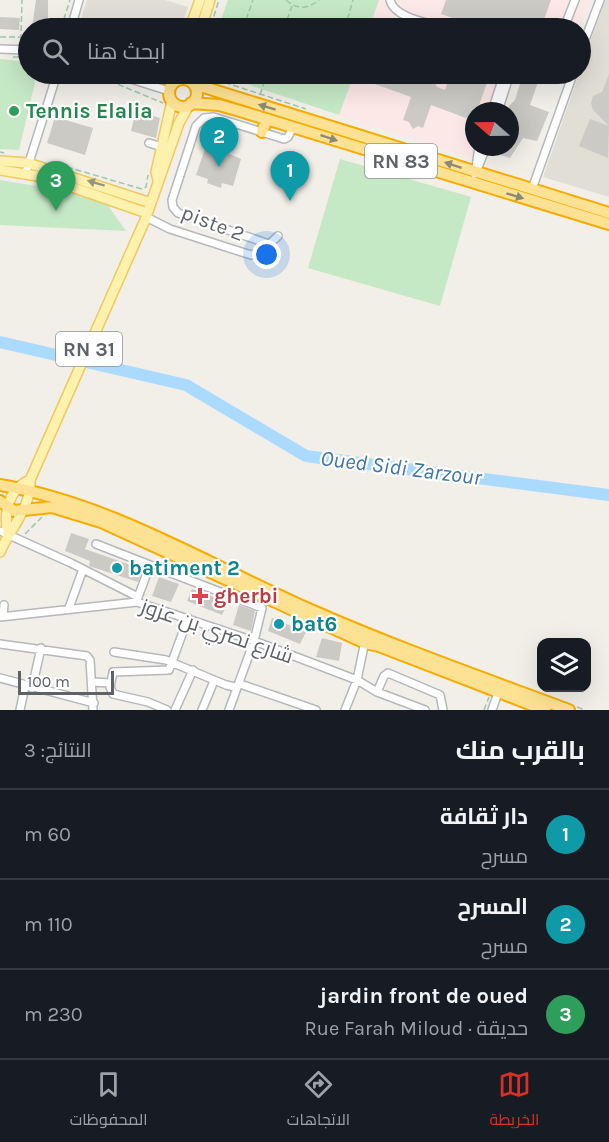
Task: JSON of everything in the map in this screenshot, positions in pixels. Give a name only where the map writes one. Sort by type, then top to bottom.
[{"type":"highway","points":[[172,87],[180,106],[190,104],[197,92],[194,84]]},
{"type":"highway","name":"RN 83","points":[[204,84],[609,224]]},
{"type":"highway","name":"RN 83","points":[[190,104],[219,105],[474,178],[532,189],[609,213]]},
{"type":"highway","points":[[262,132],[267,119]]},
{"type":"highway","points":[[0,485],[78,506],[136,527],[367,638]]},
{"type":"highway","points":[[4,505],[22,512],[52,507],[100,522],[367,638],[545,710]]},
{"type":"highway","points":[[496,690],[569,710]]},
{"type":"main road","points":[[194,18],[200,0]]},
{"type":"main road","points":[[204,18],[210,0]]},
{"type":"main road","name":"RN 31","points":[[158,180],[156,172],[172,87]]},
{"type":"main road","name":"RN 31","points":[[5,533],[22,512],[31,492],[31,478],[146,217],[182,115],[190,104]]},
{"type":"main road","points":[[2,157],[146,217]]},
{"type":"main road","points":[[0,170],[27,168],[151,202]]},
{"type":"main road","points":[[16,488],[31,478]]},
{"type":"main road","name":"RN 31","points":[[0,552],[5,533],[4,505],[16,488]]},
{"type":"street","points":[[73,18],[79,0]]},
{"type":"street","points":[[390,0],[396,10],[413,18]]},
{"type":"street","points":[[568,18],[575,0]]},
{"type":"street","points":[[591,24],[600,0]]},
{"type":"street","points":[[0,49],[18,48]]},
{"type":"street","points":[[27,168],[54,84]]},
{"type":"street","points":[[495,102],[501,84]]},
{"type":"street","points":[[501,102],[507,84]]},
{"type":"street","points":[[532,189],[569,84]]},
{"type":"street","name":"piste 2","points":[[269,244],[178,213],[172,204],[195,129],[201,120],[214,117],[284,139],[293,127]]},
{"type":"street","points":[[149,143],[162,147]]},
{"type":"street","points":[[474,178],[479,158]]},
{"type":"street","points":[[146,217],[170,229],[251,255],[258,254],[278,236]]},
{"type":"street","points":[[5,533],[83,569],[137,600],[150,565]]},
{"type":"street","points":[[96,544],[259,606],[263,612],[240,684],[229,710]]},
{"type":"street","points":[[69,608],[83,569]]},
{"type":"street","name":"شارع نصري بن عزوز","points":[[2,616],[137,600],[357,680],[377,692],[425,710]]},
{"type":"street","points":[[2,616],[4,605]]},
{"type":"street","points":[[166,710],[148,702],[113,694],[111,683],[114,671],[167,671],[173,662],[188,618]]},
{"type":"street","points":[[345,710],[357,680],[367,638]]},
{"type":"street","points":[[0,644],[87,656],[90,660],[93,706],[0,678]]},
{"type":"street","points":[[20,710],[41,648]]},
{"type":"street","points":[[114,652],[173,662],[214,681],[232,687],[240,684],[316,710]]},
{"type":"street","points":[[175,710],[193,670]]},
{"type":"street","points":[[377,692],[384,676],[388,673],[440,695],[443,710]]},
{"type":"street","points":[[202,710],[214,681]]},
{"type":"street","points":[[92,682],[111,683]]},
{"type":"street","points":[[492,710],[496,690]]},
{"type":"path","points":[[22,0],[22,18]]},
{"type":"path","points":[[65,18],[70,0]]},
{"type":"path","points":[[213,18],[219,0]]},
{"type":"path","points":[[247,18],[253,0]]},
{"type":"path","points":[[286,0],[292,5],[311,6],[319,0]]},
{"type":"path","points":[[348,18],[353,0]]},
{"type":"path","points":[[287,18],[292,5]]},
{"type":"path","points":[[0,37],[18,37]]},
{"type":"path","points":[[119,84],[158,99],[163,102],[164,110]]},
{"type":"path","points":[[260,95],[264,84]]},
{"type":"path","points":[[0,153],[2,157]]},
{"type":"path","points":[[61,166],[142,189],[146,187],[150,166]]},
{"type":"path","points":[[484,710],[496,690]]},
{"type":"shaded area","points":[[87,0],[165,0],[188,7],[184,18],[81,18]]},
{"type":"shaded area","points":[[379,0],[589,0],[583,18],[373,18]]},
{"type":"shaded area","points":[[605,0],[609,0],[609,197],[543,177],[576,84],[591,84],[591,40]]},
{"type":"shaded area","points":[[350,84],[498,84],[492,102],[465,102],[465,156],[474,156],[473,159],[339,115]]},
{"type":"green space","points":[[228,0],[379,0],[373,18],[222,18]]},
{"type":"green space","name":"Tennis Elalia","points":[[0,59],[18,61],[18,84],[35,84],[19,150],[0,149]]},
{"type":"green space","points":[[247,84],[350,84],[339,115]]},
{"type":"green space","points":[[340,159],[471,197],[440,306],[308,268]]},
{"type":"green space","points":[[0,180],[102,197],[126,231],[0,225]]},
{"type":"building","points":[[36,0],[48,0],[48,18],[33,18]]},
{"type":"building","points":[[446,0],[551,0],[545,18],[453,18],[441,14]]},
{"type":"building","points":[[0,17],[20,18],[18,18],[18,30],[0,29]]},
{"type":"building","points":[[609,74],[609,126],[593,110],[591,103],[593,96],[602,92]]},
{"type":"building","points":[[375,84],[436,84],[445,90],[447,84],[487,84],[480,102],[465,102],[465,118],[431,105],[423,128],[418,126],[413,129],[409,122],[403,120],[411,97]]},
{"type":"building","points":[[520,84],[537,84],[530,105],[549,112],[537,141],[523,138],[519,144],[519,102],[513,102]]},
{"type":"building","points":[[136,111],[160,118],[156,138],[131,131]]},
{"type":"building","points":[[55,117],[93,128],[85,155],[47,143]]},
{"type":"building","points":[[590,119],[609,126],[608,158],[579,146]]},
{"type":"building","points":[[205,149],[216,153],[218,149],[241,159],[233,186],[222,183],[221,188],[207,183],[208,179],[196,175]]},
{"type":"building","name":"batiment 2","points":[[71,533],[89,539],[85,549],[142,569],[138,582],[89,566],[90,561],[65,551]]},
{"type":"building","points":[[159,577],[179,584],[171,602],[152,596]]},
{"type":"building","points":[[192,589],[228,602],[222,615],[187,601]]},
{"type":"building","points":[[239,605],[255,611],[251,631],[233,625]]},
{"type":"building","name":"bat6","points":[[272,618],[306,632],[300,644],[268,631]]},
{"type":"building","name":"bat6","points":[[322,638],[342,643],[339,661],[316,657]]},
{"type":"waterway","name":"Oued Sidi Zarzour","points":[[0,342],[186,385],[306,456],[609,495]]},
{"type":"place","name":"Tennis Elalia","points":[[14,111]]},
{"type":"place","name":"المسرح","points":[[219,167]]},
{"type":"place","name":"دار ثقافة","points":[[290,201]]},
{"type":"place","name":"jardin front de oued","points":[[56,211]]},
{"type":"place","name":"batiment 2","points":[[117,568]]},
{"type":"place","name":"gherbi","points":[[200,596]]},
{"type":"place","name":"bat6","points":[[279,624]]}]
